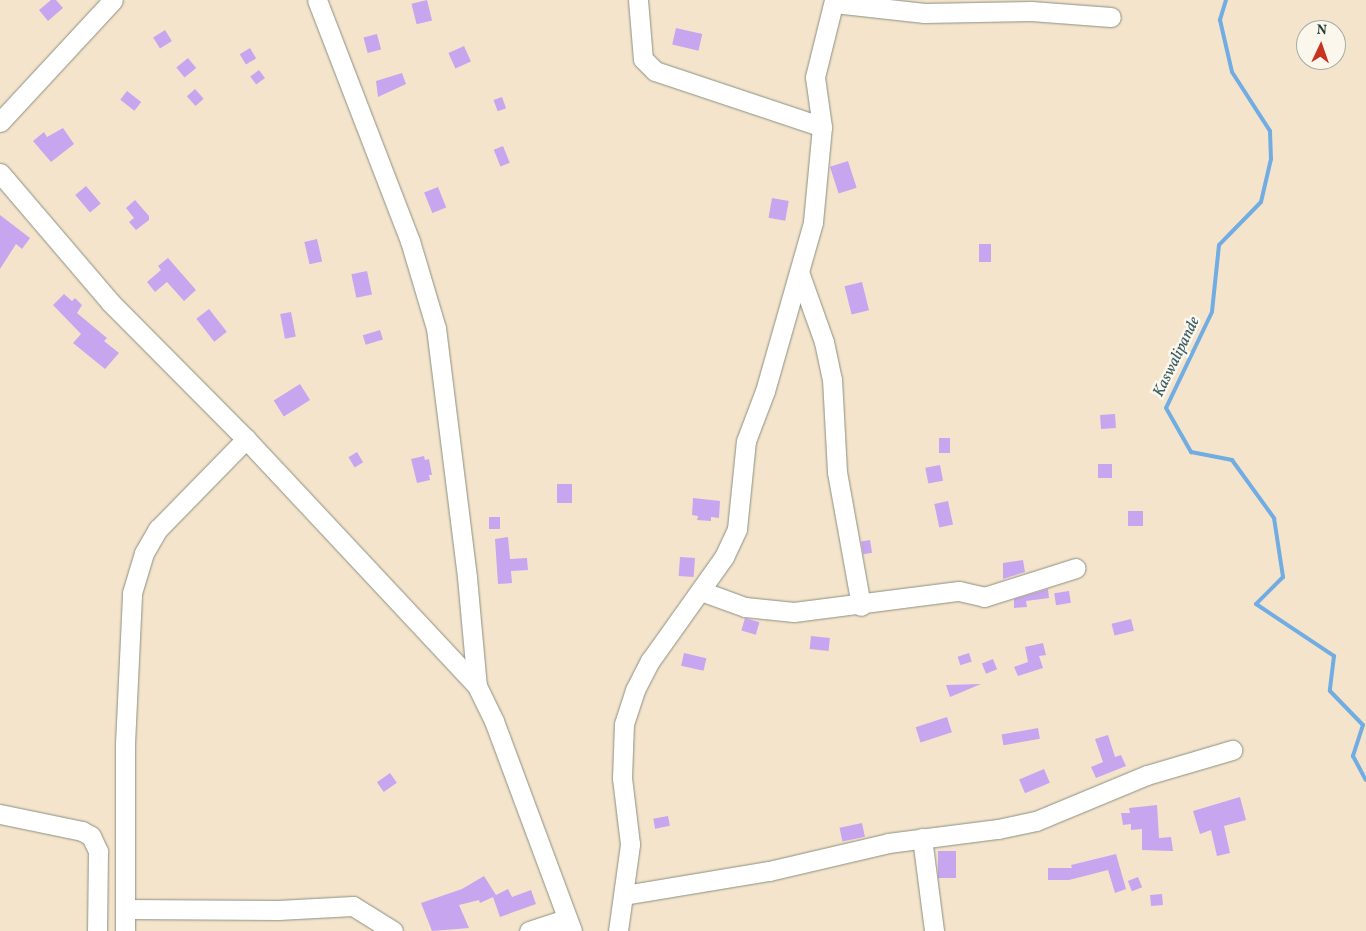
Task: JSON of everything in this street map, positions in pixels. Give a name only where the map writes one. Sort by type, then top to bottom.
[{"type":"street","points":[[0,122],[113,0]]},
{"type":"street","points":[[317,0],[410,241],[436,328],[467,577],[477,686]]},
{"type":"street","points":[[638,0],[643,58],[655,71],[822,127]]},
{"type":"street","points":[[618,931],[630,844],[622,749],[628,708],[650,661],[702,591],[731,545],[737,529],[746,441],[765,391],[814,217],[822,127],[815,77],[834,2],[924,12],[1031,11],[1111,17]]},
{"type":"street","points":[[0,173],[110,302],[246,439],[477,686],[494,721],[570,925],[529,931]]},
{"type":"street","points":[[799,272],[824,342],[832,379],[838,480],[861,606]]},
{"type":"street","points":[[125,931],[127,689],[134,586],[144,553],[158,529],[246,439]]},
{"type":"street","points":[[702,591],[722,600],[770,611],[794,612],[861,606],[959,591],[984,597],[1076,568]]},
{"type":"street","points":[[624,895],[769,871],[922,838],[1036,821],[1147,775],[1232,750]]},
{"type":"street","points":[[0,814],[82,831],[90,836],[98,851],[97,931]]},
{"type":"street","points":[[922,838],[934,931]]},
{"type":"street","points":[[126,909],[278,910],[353,906],[393,931]]},
{"type":"building","points":[[51,0],[56,0],[63,8],[48,21],[39,10]]},
{"type":"building","points":[[427,0],[432,20],[417,24],[411,4]]},
{"type":"building","points":[[676,28],[702,34],[698,51],[672,45]]},
{"type":"building","points":[[165,30],[172,41],[160,48],[153,37]]},
{"type":"building","points":[[377,34],[381,49],[368,53],[363,38]]},
{"type":"building","points":[[464,46],[471,62],[455,68],[448,53]]},
{"type":"building","points":[[250,48],[256,58],[246,64],[240,54]]},
{"type":"building","points":[[188,58],[196,68],[185,78],[176,67]]},
{"type":"building","points":[[259,70],[265,78],[256,85],[250,77]]},
{"type":"building","points":[[402,73],[406,84],[378,97],[376,81]]},
{"type":"building","points":[[195,89],[204,99],[196,106],[187,96]]},
{"type":"building","points":[[127,91],[141,102],[134,111],[120,100]]},
{"type":"building","points":[[502,97],[506,108],[498,111],[494,100]]},
{"type":"building","points":[[63,128],[74,144],[51,162],[33,141],[44,132],[47,137]]},
{"type":"building","points":[[503,146],[510,163],[500,166],[494,150]]},
{"type":"building","points":[[848,161],[857,188],[839,194],[830,167]]},
{"type":"building","points":[[86,186],[101,204],[90,213],[75,195]]},
{"type":"building","points":[[438,187],[446,207],[432,213],[424,193]]},
{"type":"building","points":[[772,198],[789,201],[785,221],[769,218]]},
{"type":"building","points":[[135,200],[149,216],[149,220],[136,230],[129,222],[134,218],[126,208]]},
{"type":"building","points":[[0,215],[30,238],[22,249],[16,244],[0,269]]},
{"type":"building","points":[[317,239],[322,261],[310,264],[304,242]]},
{"type":"building","points":[[979,244],[991,244],[991,262],[979,262]]},
{"type":"building","points":[[168,258],[196,290],[184,301],[167,282],[155,292],[147,282],[161,270],[158,266]]},
{"type":"building","points":[[367,271],[372,294],[356,298],[351,274]]},
{"type":"building","points":[[862,282],[869,310],[852,314],[845,286]]},
{"type":"building","points":[[64,294],[72,301],[75,298],[82,305],[77,313],[107,338],[104,341],[119,353],[105,369],[73,343],[81,334],[53,305]]},
{"type":"building","points":[[209,309],[227,332],[214,342],[196,319]]},
{"type":"building","points":[[291,312],[296,337],[285,339],[280,314]]},
{"type":"building","points":[[380,330],[383,340],[366,345],[363,335]]},
{"type":"building","points":[[300,384],[310,400],[284,417],[274,400]]},
{"type":"building","points":[[1115,414],[1116,428],[1101,429],[1100,415]]},
{"type":"building","points":[[939,438],[950,438],[950,453],[939,453]]},
{"type":"building","points":[[357,452],[363,462],[355,467],[348,457]]},
{"type":"building","points":[[424,456],[425,460],[429,459],[432,475],[429,475],[430,480],[417,483],[411,459]]},
{"type":"building","points":[[1098,464],[1112,464],[1112,478],[1098,478]]},
{"type":"building","points":[[940,465],[943,481],[928,484],[925,468]]},
{"type":"building","points":[[557,484],[572,484],[572,503],[557,503]]},
{"type":"building","points":[[693,498],[720,501],[719,518],[711,517],[711,521],[697,520],[698,516],[692,515]]},
{"type":"building","points":[[948,501],[953,524],[939,527],[934,504]]},
{"type":"building","points":[[1128,511],[1143,511],[1143,526],[1128,526]]},
{"type":"building","points":[[489,517],[500,517],[500,529],[489,529]]},
{"type":"building","points":[[508,537],[510,559],[527,558],[528,570],[511,571],[512,583],[498,584],[495,539]]},
{"type":"building","points":[[870,540],[872,553],[863,554],[861,541]]},
{"type":"building","points":[[680,557],[695,558],[694,577],[679,576]]},
{"type":"building","points":[[1023,560],[1025,572],[1003,579],[1003,563]]},
{"type":"building","points":[[1048,589],[1049,598],[1026,601],[1027,607],[1014,608],[1014,599]]},
{"type":"building","points":[[1069,591],[1071,603],[1056,605],[1054,593]]},
{"type":"building","points":[[745,618],[759,622],[756,635],[741,630]]},
{"type":"building","points":[[1131,619],[1134,631],[1114,635],[1112,624]]},
{"type":"building","points":[[811,636],[830,638],[829,651],[810,649]]},
{"type":"building","points":[[1043,643],[1046,655],[1039,656],[1043,668],[1018,676],[1014,667],[1028,662],[1025,647]]},
{"type":"building","points":[[684,653],[706,658],[703,671],[681,666]]},
{"type":"building","points":[[969,653],[972,662],[960,665],[958,657]]},
{"type":"building","points":[[993,659],[997,669],[986,674],[982,663]]},
{"type":"building","points":[[981,684],[950,697],[946,685]]},
{"type":"building","points":[[947,717],[952,732],[921,742],[916,727]]},
{"type":"building","points":[[1038,728],[1040,739],[1003,745],[1002,734]]},
{"type":"building","points":[[1108,735],[1115,757],[1121,755],[1126,766],[1096,778],[1091,767],[1103,762],[1095,739]]},
{"type":"building","points":[[1044,769],[1050,783],[1025,793],[1019,780]]},
{"type":"building","points":[[390,773],[397,783],[384,792],[377,782]]},
{"type":"building","points":[[1240,797],[1246,820],[1224,826],[1230,853],[1217,856],[1211,830],[1200,834],[1193,811]]},
{"type":"building","points":[[1157,805],[1159,838],[1171,837],[1173,851],[1142,850],[1142,829],[1131,830],[1131,824],[1123,825],[1121,813],[1130,813],[1129,808]]},
{"type":"building","points":[[668,816],[670,826],[655,829],[653,819]]},
{"type":"building","points":[[862,823],[865,837],[842,841],[840,828]]},
{"type":"building","points":[[938,851],[956,851],[956,878],[938,878]]},
{"type":"building","points":[[1116,854],[1126,889],[1115,893],[1108,870],[1069,880],[1048,880],[1048,868],[1072,868],[1071,865]]},
{"type":"building","points":[[484,876],[496,895],[508,889],[512,897],[531,890],[536,904],[500,917],[493,897],[480,903],[479,900],[459,905],[469,928],[432,931],[421,903],[462,889]]},
{"type":"building","points":[[1138,877],[1142,887],[1132,891],[1128,881]]},
{"type":"building","points":[[1162,894],[1163,905],[1151,906],[1150,895]]},
{"type":"waterway","name":"Kaswalipande","points":[[1226,0],[1220,20],[1232,72],[1270,131],[1271,159],[1261,202],[1219,245],[1212,312],[1166,408],[1191,452],[1232,460],[1274,518],[1283,577],[1256,604],[1334,656],[1330,691],[1363,725],[1353,756],[1366,780]]}]
